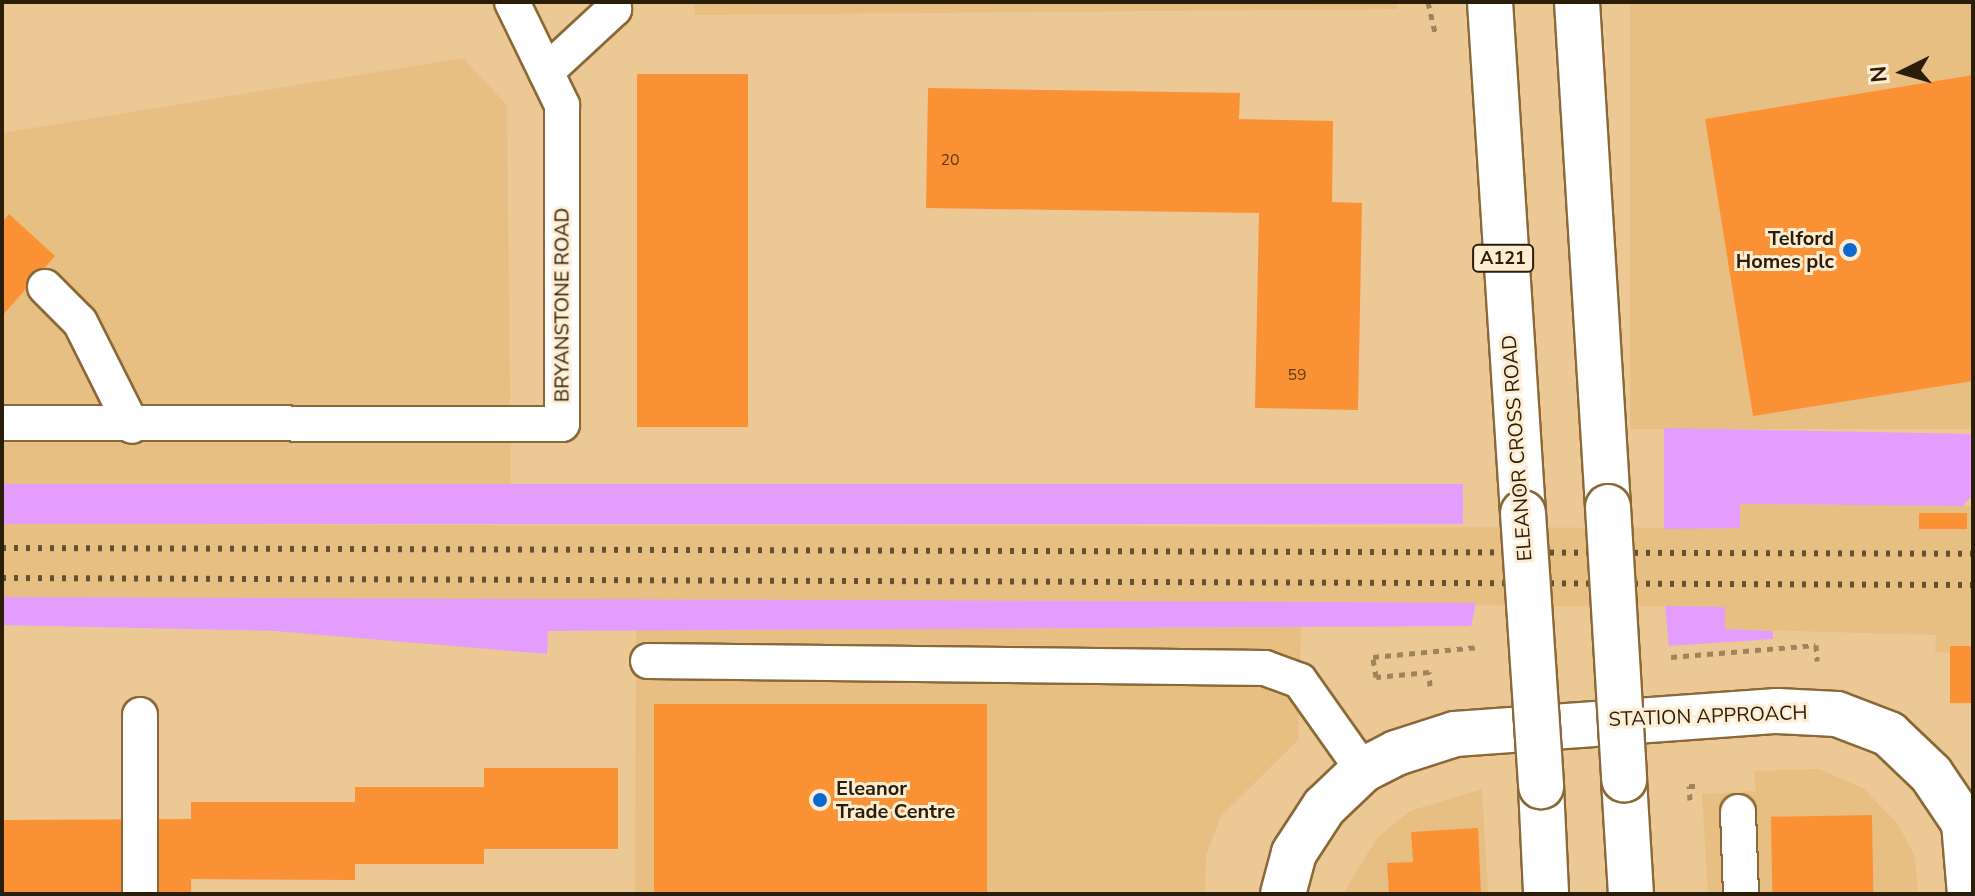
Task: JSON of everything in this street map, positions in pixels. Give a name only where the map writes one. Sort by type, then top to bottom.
[{"type":"main road","name":"ELEANOR CROSS ROAD","points":[[1490,2],[1546,894]]},
{"type":"main road","points":[[1577,2],[1631,894]]},
{"type":"main road","name":"STATION APPROACH","points":[[1363,770],[1455,734],[1574,721],[1837,714],[1889,734],[1931,774],[1969,821],[1970,894]]},
{"type":"main road","points":[[1283,894],[1302,841],[1363,770]]},
{"type":"lane","name":"BRYANSTONE ROAD","points":[[132,426],[271,428],[562,424],[562,105],[512,2]]},
{"type":"lane","points":[[546,72],[614,9],[613,2]]},
{"type":"lane","points":[[2,423],[132,426],[80,322],[45,287]]},
{"type":"lane","points":[[648,661],[1216,664],[1300,681],[1363,770]]},
{"type":"lane","points":[[140,715],[140,894]]},
{"type":"lane","points":[[1738,812],[1741,894]]},
{"type":"path","points":[[1670,657],[1816,645],[1818,666]]},
{"type":"path","points":[[1430,691],[1429,672],[1376,677],[1373,657],[1473,648]]},
{"type":"shaded area","points":[[694,2],[1397,2],[1397,9],[695,15]]},
{"type":"shaded area","points":[[1630,2],[1973,2],[1973,429],[1630,429]]},
{"type":"shaded area","points":[[463,58],[507,105],[511,488],[2,484],[2,133]]},
{"type":"shaded area","points":[[1664,428],[1973,434],[1973,494],[1963,506],[1740,504],[1740,528],[1664,529]]},
{"type":"shaded area","points":[[2,484],[1463,484],[1463,524],[2,524]]},
{"type":"shaded area","points":[[1740,504],[1973,506],[1973,703],[1951,704],[1950,653],[1935,652],[1936,635],[1725,629],[1724,607],[2,597],[2,524],[1739,528]]},
{"type":"shaded area","points":[[2,597],[1476,603],[1471,626],[548,631],[547,654],[275,631],[2,625]]},
{"type":"shaded area","points":[[1665,606],[1725,607],[1725,629],[1773,631],[1773,639],[1669,646]]},
{"type":"shaded area","points":[[1301,627],[1298,740],[1221,816],[1206,855],[1205,894],[635,894],[636,630]]},
{"type":"shaded area","points":[[1819,769],[1863,788],[1898,824],[1915,857],[1918,894],[1708,894],[1702,794],[1756,791],[1754,771]]},
{"type":"shaded area","points":[[1482,789],[1488,894],[1343,894],[1377,838],[1410,811]]},
{"type":"building","points":[[637,74],[748,74],[748,427],[637,427]]},
{"type":"building","name":"Telford Homes plc","points":[[1973,75],[1973,381],[1753,416],[1705,119]]},
{"type":"building","points":[[928,88],[1240,93],[1239,119],[1333,121],[1332,202],[1362,203],[1358,410],[1255,408],[1259,213],[926,208]]},
{"type":"building","points":[[9,214],[55,256],[2,316],[2,222]]},
{"type":"building","points":[[1919,513],[1967,513],[1967,529],[1919,529]]},
{"type":"building","points":[[1950,646],[1973,646],[1973,703],[1950,703]]},
{"type":"building","name":"Eleanor Trade Centre","points":[[654,704],[987,704],[987,894],[654,894]]},
{"type":"building","points":[[484,768],[618,768],[618,849],[484,849],[484,864],[355,864],[355,880],[191,879],[191,894],[2,894],[2,820],[191,819],[191,802],[355,802],[355,787],[484,787]]},
{"type":"building","points":[[1872,815],[1873,894],[1772,894],[1771,817]]},
{"type":"building","points":[[1478,828],[1481,894],[1389,894],[1387,863],[1413,862],[1411,832]]},
{"type":"railway","points":[[2,548],[1973,554]]},
{"type":"railway","points":[[2,578],[1973,585]]},
{"type":"place","name":"Telford Homes plc","points":[[1850,250]]},
{"type":"place","name":"Eleanor Trade Centre","points":[[820,800]]}]
